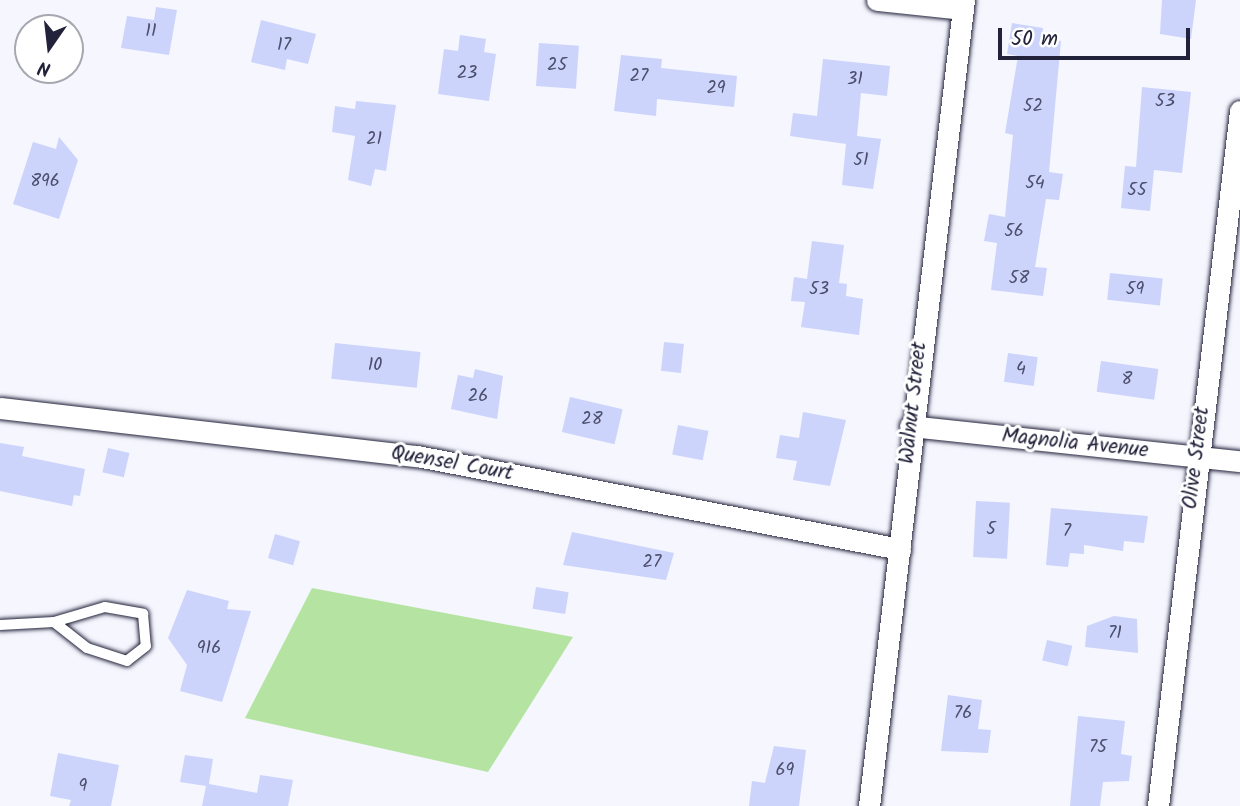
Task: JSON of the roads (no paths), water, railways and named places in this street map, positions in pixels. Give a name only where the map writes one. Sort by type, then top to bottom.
[{"type":"street","points":[[877,0],[964,4]]},
{"type":"street","name":"Walnut Street","points":[[869,806],[900,549],[910,426],[964,4]]},
{"type":"street","name":"Olive Street","points":[[1158,806],[1197,457],[1240,111]]},
{"type":"street","name":"Quensel Court","points":[[0,408],[417,456],[900,549]]},
{"type":"street","name":"Magnolia Avenue","points":[[910,426],[1240,461]]},
{"type":"lane","points":[[0,625],[54,622],[105,607],[143,614],[146,646],[127,661],[87,648],[54,622]]}]
